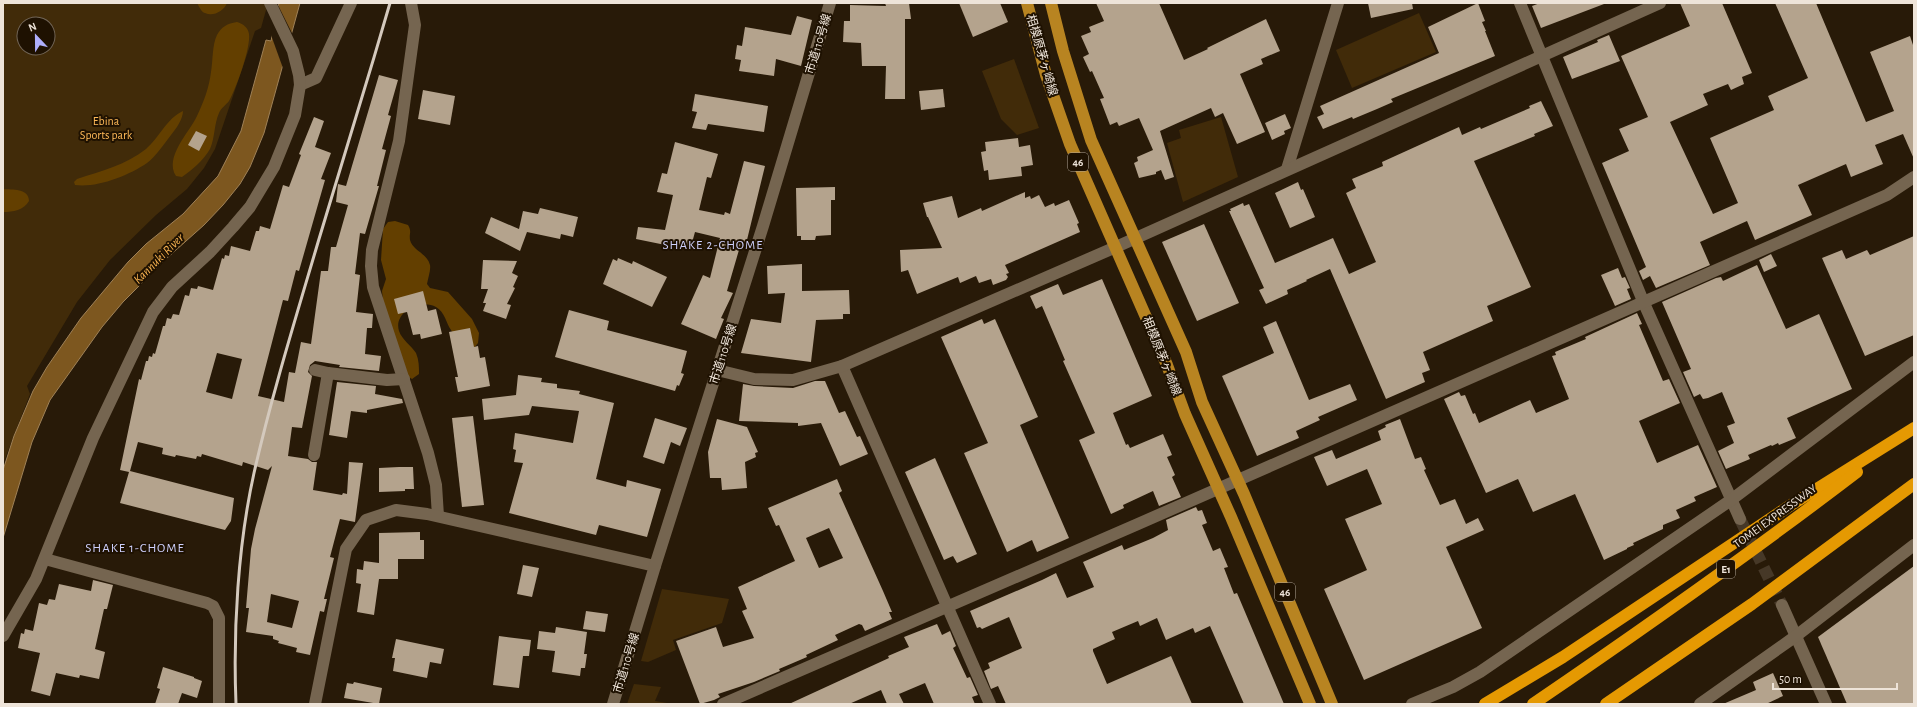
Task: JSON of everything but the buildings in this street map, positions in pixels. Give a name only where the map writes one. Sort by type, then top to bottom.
[{"type":"highway","points":[[1485,704],[1563,657],[1791,505],[1914,429]]},
{"type":"highway","name":"TOMEI EXPRESSWAY","points":[[1533,704],[1624,642],[1784,528],[1914,429]]},
{"type":"highway","points":[[1606,704],[1752,604],[1914,484]]},
{"type":"highway","points":[[1612,704],[1647,677]]},
{"type":"main road","name":"相模原茅ヶ崎線","points":[[1027,3],[1046,75],[1070,144],[1167,365],[1186,414],[1310,704]]},
{"type":"main road","name":"相模原茅ヶ崎線","points":[[1051,3],[1063,51],[1091,140],[1186,352],[1202,402],[1237,480],[1332,704]]},
{"type":"street","points":[[3,636],[36,579],[93,438],[153,312],[172,287],[210,252],[233,227],[263,187],[274,167],[295,114],[300,85],[293,51],[270,3]]},
{"type":"street","points":[[300,85],[316,78],[351,3]]},
{"type":"street","points":[[411,3],[415,25],[399,141],[372,250],[371,266],[373,287],[432,466],[436,485],[438,516]]},
{"type":"street","name":"市道110号線","points":[[613,704],[655,566],[763,226],[830,3]]},
{"type":"street","points":[[1288,169],[1338,3]]},
{"type":"street","points":[[1520,3],[1643,301],[1740,519]]},
{"type":"street","points":[[717,370],[754,379],[793,380],[842,366],[1116,247],[1660,3]]},
{"type":"street","points":[[723,704],[1218,489],[1887,195],[1914,177]]},
{"type":"street","points":[[1412,704],[1453,687],[1480,672],[1731,500],[1914,362]]},
{"type":"street","points":[[842,366],[990,704]]},
{"type":"street","points":[[316,370],[328,373],[387,380],[404,379]]},
{"type":"street","points":[[314,455],[328,373]]},
{"type":"street","points":[[315,704],[346,549],[366,520],[396,510],[438,516],[655,566]]},
{"type":"street","points":[[1700,704],[1796,636],[1914,545]]},
{"type":"street","points":[[45,559],[207,603],[213,606],[219,618],[219,704]]},
{"type":"street","points":[[1782,605],[1826,704]]},
{"type":"green space","name":"Ebina Sports park","points":[[3,3],[268,3],[261,28],[255,31],[215,149],[204,168],[187,189],[156,215],[110,260],[77,302],[27,386],[30,394],[3,464]]},
{"type":"green space","points":[[1419,13],[1436,52],[1352,88],[1336,50]]},
{"type":"green space","points":[[1014,59],[1039,128],[1017,135],[1001,119],[982,71]]},
{"type":"green space","points":[[1221,117],[1238,177],[1183,202],[1167,143],[1181,138],[1179,130]]},
{"type":"green space","points":[[662,589],[729,599],[722,623],[673,640],[676,650],[648,662],[641,661]]},
{"type":"green space","points":[[634,684],[661,687],[655,701],[673,704],[627,704]]},
{"type":"shaded area","points":[[197,3],[227,3],[221,11],[215,14],[208,14],[200,9]]},
{"type":"shaded area","points":[[237,22],[248,29],[249,40],[248,48],[235,87],[229,101],[219,113],[210,149],[198,164],[190,171],[182,177],[176,176],[173,169],[175,153],[197,116],[206,94],[212,68],[215,39],[223,27]]},
{"type":"shaded area","points":[[183,111],[181,121],[175,130],[147,163],[112,180],[93,185],[75,185],[74,182],[77,179],[113,167],[138,155],[151,144],[172,118]]},
{"type":"shaded area","points":[[3,189],[19,190],[26,194],[29,201],[24,207],[18,210],[3,212]]},
{"type":"shaded area","points":[[395,221],[408,225],[412,244],[428,261],[430,269],[427,284],[430,288],[448,292],[472,319],[479,333],[478,343],[474,348],[463,348],[439,309],[423,304],[410,308],[400,318],[398,324],[400,334],[414,350],[418,358],[419,374],[412,379],[406,375],[384,309],[382,291],[386,279],[381,260],[383,229],[388,222]]},
{"type":"water","name":"Kannuki River","points":[[279,3],[300,3],[264,133],[250,167],[240,184],[223,205],[123,302],[102,327],[50,400],[32,442],[3,538],[3,470],[14,436],[33,391],[47,367],[81,318],[128,262],[146,244],[183,214],[218,176],[241,131],[266,40],[271,41]]},
{"type":"pier","points":[[277,3],[293,35],[284,71],[271,35]]},
{"type":"tunnel","points":[[1740,519],[1782,605]]},
{"type":"railway","points":[[236,704],[235,647],[240,558],[254,473],[285,356],[390,3]]},
{"type":"district","name":"SHAKE 2-CHOME","points":[[713,244]]},
{"type":"district","name":"SHAKE 1-CHOME","points":[[135,547]]}]
